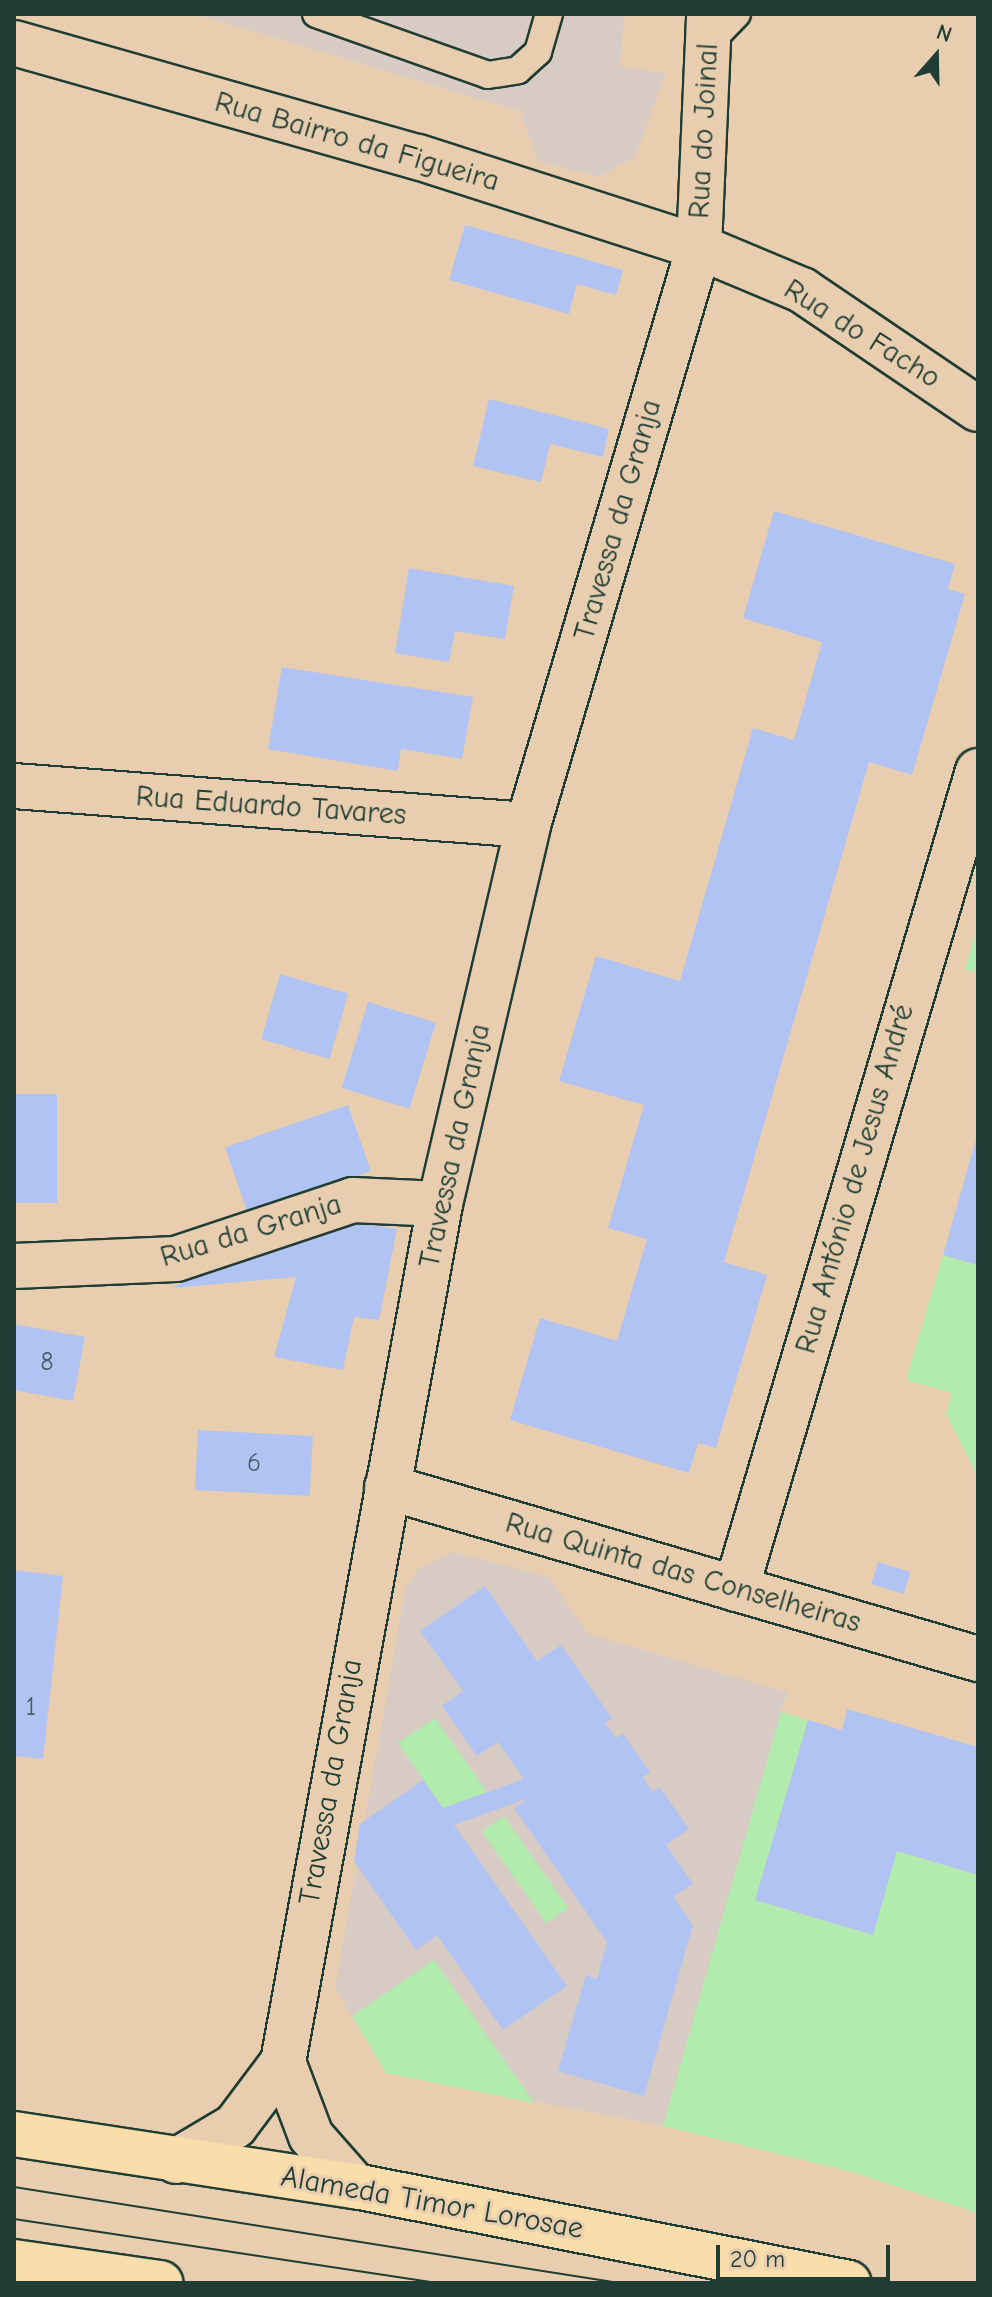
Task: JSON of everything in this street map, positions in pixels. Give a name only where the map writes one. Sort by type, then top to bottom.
[{"type":"main road","name":"Alameda Timor Lorosae","points":[[14,2134],[355,2186],[849,2283]]},
{"type":"main road","points":[[14,2262],[160,2283]]},
{"type":"street","name":"Rua do Joinal","points":[[699,247],[718,24]]},
{"type":"street","name":"Rua Bairro da Figueira","points":[[14,43],[418,157],[699,247]]},
{"type":"street","name":"Rua do Facho","points":[[699,247],[802,290],[978,409]]},
{"type":"street","name":"Travessa da Granja","points":[[176,2161],[235,2126],[283,2062],[440,1204],[528,825],[699,247]]},
{"type":"street","name":"Rua António de Jesus André","points":[[736,1589],[978,771]]},
{"type":"street","name":"Rua Eduardo Tavares","points":[[14,786],[528,825]]},
{"type":"street","name":"Rua da Granja","points":[[14,1266],[176,1259],[353,1200],[440,1204]]},
{"type":"street","name":"Rua Quinta das Conselheiras","points":[[387,1487],[978,1659]]},
{"type":"street","points":[[283,2062],[311,2136],[355,2186]]},
{"type":"lane","points":[[316,14],[488,75],[518,70],[538,52],[549,14]]},
{"type":"shaded area","points":[[195,14],[624,14],[620,66],[666,73],[635,157],[598,177],[538,161],[520,111]]},
{"type":"shaded area","points":[[454,1552],[549,1577],[589,1634],[787,1692],[663,2126],[386,2073],[335,1988],[405,1591],[418,1568]]},
{"type":"green space","points":[[978,925],[978,973],[965,969]]},
{"type":"green space","points":[[943,1255],[978,1265],[978,1477],[946,1414],[952,1393],[906,1380]]},
{"type":"green space","points":[[781,1712],[808,1720],[756,1900],[872,1935],[897,1851],[978,1875],[978,2213],[852,2172],[663,2126]]},
{"type":"green space","points":[[435,1718],[487,1792],[443,1808],[398,1743]]},
{"type":"green space","points":[[504,1816],[568,1908],[546,1923],[482,1831]]},
{"type":"green space","points":[[434,1960],[534,2103],[386,2073],[352,2016]]},
{"type":"building","points":[[465,225],[623,270],[616,295],[577,284],[569,314],[449,280]]},
{"type":"building","points":[[489,399],[609,429],[603,457],[550,444],[541,482],[473,466]]},
{"type":"building","points":[[774,511],[955,564],[948,589],[965,594],[912,775],[869,762],[724,1262],[767,1275],[716,1448],[698,1443],[689,1473],[510,1420],[540,1318],[617,1341],[647,1239],[608,1228],[644,1105],[559,1081],[596,956],[680,981],[753,728],[794,740],[822,642],[743,618]]},
{"type":"building","points":[[409,568],[514,586],[505,639],[455,631],[449,662],[395,653]]},
{"type":"building","points":[[282,667],[473,697],[462,759],[401,749],[398,771],[268,749]]},
{"type":"building","points":[[280,974],[348,994],[330,1059],[261,1039]]},
{"type":"building","points":[[368,1002],[436,1023],[410,1109],[342,1088]]},
{"type":"building","points":[[14,1094],[57,1094],[57,1203],[14,1203]]},
{"type":"building","points":[[348,1105],[371,1171],[248,1214],[225,1147]]},
{"type":"building","points":[[978,1137],[978,1265],[943,1255]]},
{"type":"building","points":[[346,1221],[397,1229],[379,1320],[354,1317],[343,1370],[274,1357],[296,1277],[172,1288],[232,1254]]},
{"type":"building","points":[[14,1324],[85,1337],[73,1401],[14,1390]]},
{"type":"building","points":[[198,1430],[313,1436],[310,1496],[195,1490]]},
{"type":"building","points":[[878,1562],[911,1572],[904,1594],[871,1584]]},
{"type":"building","points":[[14,1570],[63,1576],[43,1759],[14,1756]]},
{"type":"building","points":[[485,1586],[537,1661],[561,1645],[612,1718],[605,1723],[616,1738],[623,1734],[650,1772],[643,1777],[653,1792],[660,1787],[689,1829],[666,1845],[693,1884],[673,1897],[693,1925],[644,2096],[558,2071],[586,1975],[597,1979],[607,1942],[514,1808],[529,1798],[454,1825],[567,1986],[503,2030],[437,1935],[416,1950],[354,1861],[360,1824],[423,1780],[443,1808],[524,1779],[498,1742],[477,1756],[442,1706],[463,1691],[420,1631]]},
{"type":"building","points":[[847,1709],[978,1747],[978,1875],[897,1851],[873,1935],[755,1900],[808,1720],[842,1730]]},
{"type":"tram line","points":[[14,2187],[619,2283]]},
{"type":"tram line","points":[[14,2219],[437,2283]]}]
